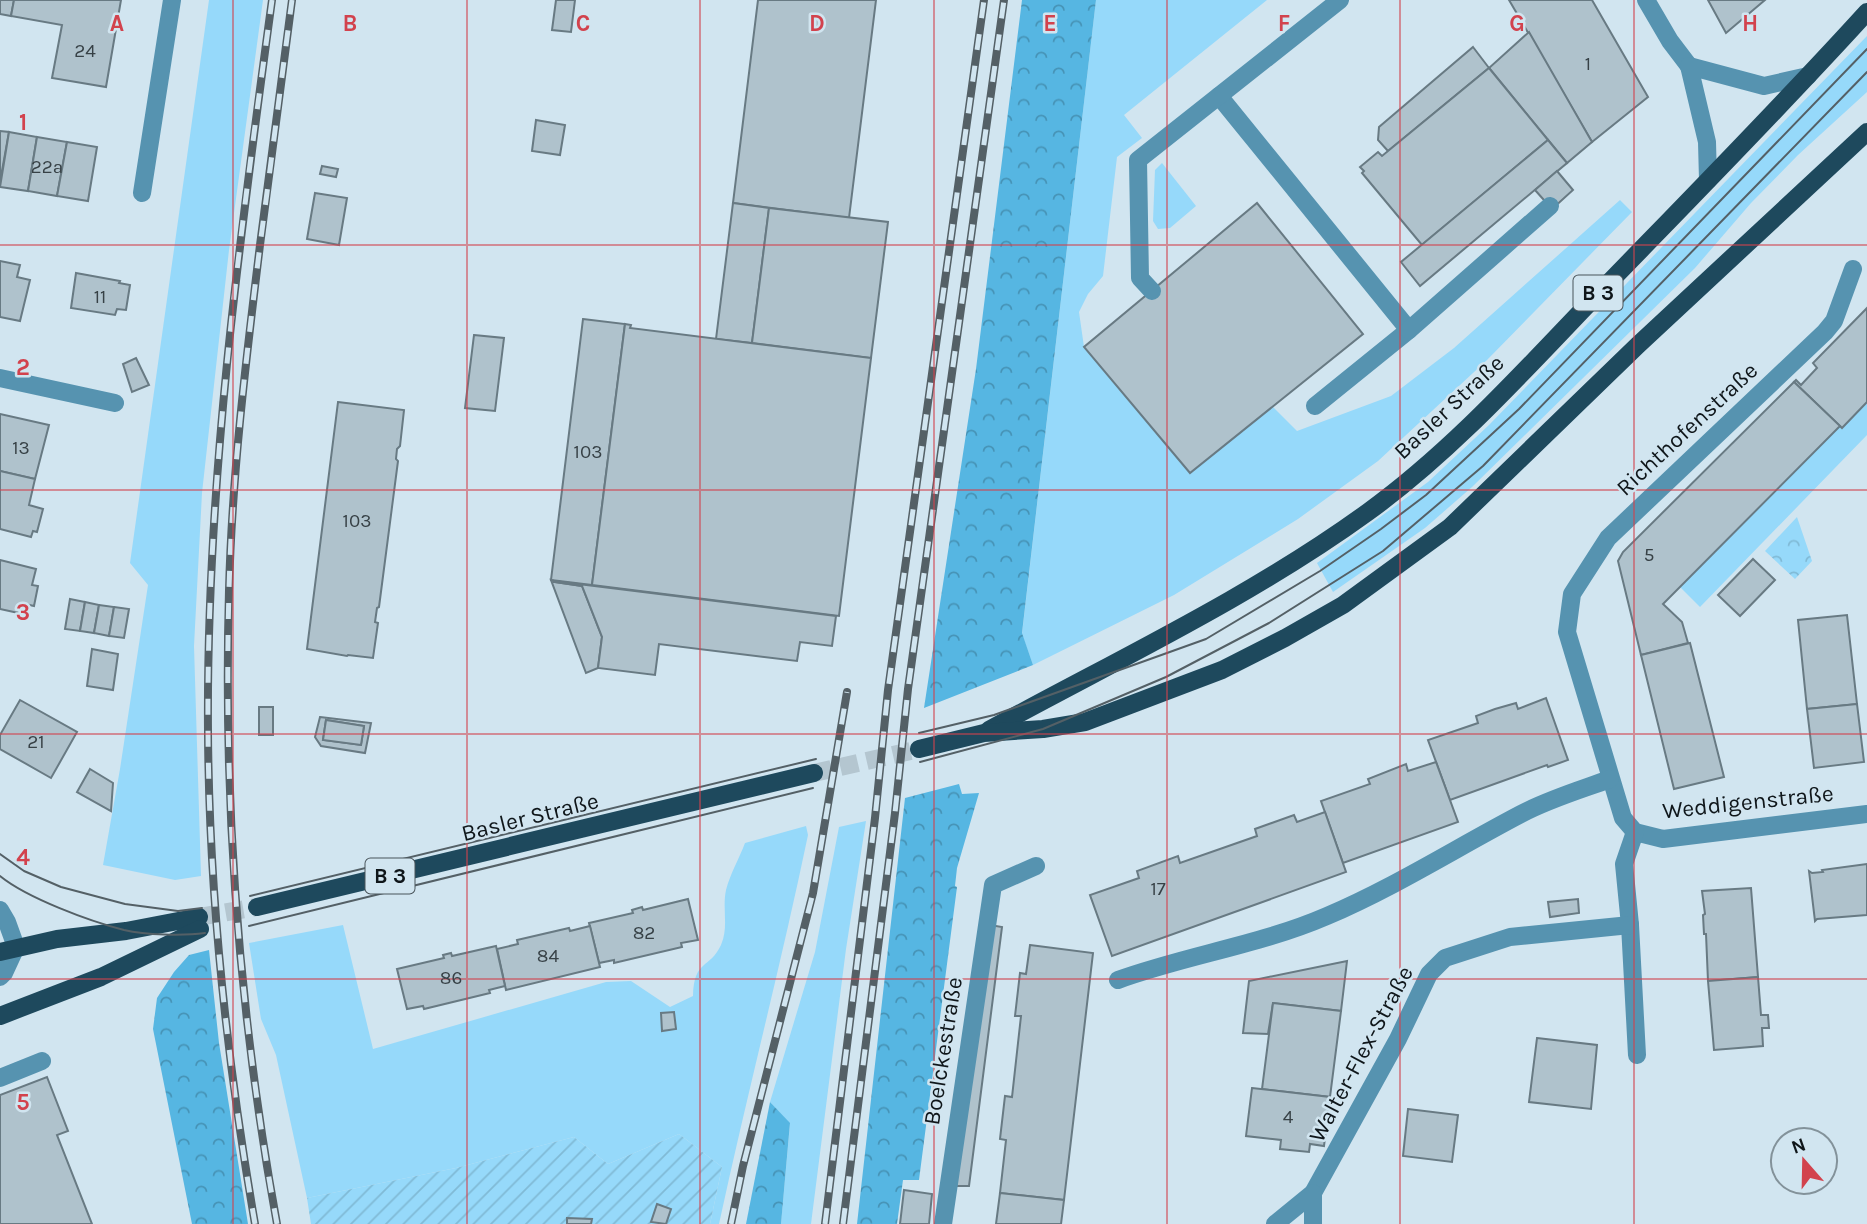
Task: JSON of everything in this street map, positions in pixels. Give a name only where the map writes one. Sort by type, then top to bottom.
[{"type":"main road","name":"Basler Straße","points":[[984,733],[1193,621],[1309,552],[1369,511],[1434,458],[1513,381],[1867,12]]},
{"type":"main road","name":"Basler Straße","points":[[919,748],[984,733],[1043,729],[1085,722],[1222,670],[1343,604],[1450,527],[1638,345],[1867,132]]},
{"type":"main road","name":"Basler Straße","points":[[257,907],[814,773]]},
{"type":"main road","points":[[0,1016],[101,977],[199,923],[8,950]]},
{"type":"street","points":[[142,193],[172,0]]},
{"type":"street","points":[[1152,291],[1140,278],[1138,160],[1340,0]]},
{"type":"street","points":[[1646,0],[1670,41],[1689,66],[1707,142],[1708,180]]},
{"type":"street","points":[[1689,66],[1764,86],[1808,76]]},
{"type":"street","points":[[1219,96],[1409,330]]},
{"type":"street","points":[[1315,405],[1409,330],[1550,206]]},
{"type":"street","name":"Richthofenstraße","points":[[1566,632],[1572,594],[1608,538],[1825,332],[1834,321],[1853,269]]},
{"type":"street","points":[[0,378],[115,404]]},
{"type":"street","name":"Weddigenstraße","points":[[1566,632],[1623,818],[1634,832],[1663,839],[1867,814]]},
{"type":"street","points":[[1118,980],[1326,917],[1441,860],[1522,813],[1610,779]]},
{"type":"street","name":"Weddigenstraße","points":[[1634,832],[1624,864],[1637,1055]]},
{"type":"street","name":"Boelckestraße","points":[[943,1224],[993,885],[1036,866]]},
{"type":"street","points":[[0,910],[7,922],[8,950],[4,973],[0,977]]},
{"type":"street","name":"Walter-Flex-Straße","points":[[1275,1224],[1313,1193],[1398,1039],[1429,974],[1445,958],[1510,937],[1630,925]]},
{"type":"street","points":[[0,1078],[42,1061]]},
{"type":"street","name":"Walter-Flex-Straße","points":[[1313,1193],[1313,1224]]},
{"type":"green space","points":[[209,0],[263,0],[229,250],[202,493],[194,646],[201,876],[175,880],[103,865],[148,585],[130,563]]},
{"type":"green space","points":[[1022,0],[1096,0],[1022,633],[1033,665],[924,708],[976,369]]},
{"type":"green space","points":[[1096,0],[1267,0],[1124,115],[1142,138],[1117,157],[1103,276],[1088,294],[1079,312],[1084,347],[1190,473],[1272,406],[1297,431],[1391,396],[1454,348],[1620,200],[1632,212],[1487,360],[1378,461],[1298,519],[1174,595],[1033,665],[1022,634]]},
{"type":"green space","points":[[1867,36],[1867,92],[1798,155],[1751,203],[1695,268],[1472,487],[1425,528],[1333,592],[1317,563],[1428,482],[1489,425]]},
{"type":"green space","points":[[1162,163],[1196,206],[1170,228],[1158,229],[1153,221],[1155,170]]},
{"type":"green space","points":[[1867,402],[1867,435],[1700,607],[1680,587]]},
{"type":"green space","points":[[1797,517],[1812,561],[1795,579],[1765,551]]},
{"type":"green space","points":[[959,784],[962,794],[979,793],[957,868],[957,887],[919,1180],[903,1180],[897,1224],[857,1224],[905,798]]},
{"type":"green space","points":[[866,821],[846,949],[811,1224],[781,1224],[790,1124],[770,1102],[815,952],[839,827]]},
{"type":"green space","points":[[806,826],[808,835],[798,884],[719,1224],[710,1224],[722,1167],[679,1134],[608,1164],[574,1137],[456,1168],[307,1198],[276,1055],[261,1019],[249,943],[343,925],[373,1049],[606,982],[631,981],[670,1007],[693,996],[699,970],[717,953],[721,945],[725,931],[726,890],[745,843]]},
{"type":"green space","points":[[209,950],[219,1043],[248,1224],[192,1224],[153,1029],[157,998],[174,972],[189,955]]},
{"type":"green space","points":[[770,1102],[790,1123],[781,1224],[746,1224]]},
{"type":"green space","points":[[679,1134],[722,1167],[710,1224],[311,1224],[307,1198],[456,1168],[574,1137],[608,1164]]},
{"type":"building","points":[[0,0],[14,0],[11,16],[0,14]]},
{"type":"building","points":[[14,0],[121,0],[106,87],[52,78],[62,25],[11,16]]},
{"type":"building","points":[[556,0],[575,0],[571,32],[552,30]]},
{"type":"building","points":[[758,0],[876,0],[849,218],[733,203]]},
{"type":"building","points":[[1509,0],[1592,0],[1648,97],[1592,142]]},
{"type":"building","points":[[1708,0],[1765,0],[1726,33]]},
{"type":"building","points":[[1529,32],[1592,142],[1567,163],[1489,68]]},
{"type":"building","points":[[1473,47],[1489,68],[1388,151],[1378,140],[1379,127]]},
{"type":"building","points":[[1489,68],[1548,140],[1422,245],[1362,173],[1364,171],[1360,167],[1378,152],[1382,156]]},
{"type":"building","points":[[536,120],[565,125],[560,155],[532,151]]},
{"type":"building","points":[[0,131],[9,132],[0,182]]},
{"type":"building","points":[[9,132],[37,137],[28,191],[0,187]]},
{"type":"building","points":[[37,137],[67,142],[57,196],[28,191]]},
{"type":"building","points":[[1548,140],[1567,163],[1420,286],[1401,262]]},
{"type":"building","points":[[67,142],[97,147],[88,201],[57,196]]},
{"type":"building","points":[[322,166],[338,169],[336,177],[320,174]]},
{"type":"building","points":[[1557,171],[1573,190],[1552,209],[1535,190]]},
{"type":"building","points":[[315,193],[347,198],[339,245],[307,239]]},
{"type":"building","points":[[733,203],[769,208],[752,343],[716,339]]},
{"type":"building","points":[[1257,203],[1363,334],[1190,473],[1084,347]]},
{"type":"building","points":[[769,208],[888,222],[871,358],[752,343]]},
{"type":"building","points":[[0,261],[20,265],[17,277],[30,280],[20,321],[0,317]]},
{"type":"building","points":[[76,273],[130,285],[126,310],[117,309],[115,315],[71,308]]},
{"type":"building","points":[[1867,308],[1867,402],[1842,428],[1794,382],[1796,380],[1801,385],[1817,368],[1813,363]]},
{"type":"building","points":[[583,319],[625,324],[592,585],[551,580]]},
{"type":"building","points":[[625,324],[631,325],[630,328],[871,358],[839,616],[592,585]]},
{"type":"building","points":[[474,335],[504,338],[495,411],[465,408]]},
{"type":"building","points":[[136,358],[149,385],[132,392],[123,364]]},
{"type":"building","points":[[1794,382],[1840,426],[1663,604],[1682,622],[1688,643],[1641,655],[1618,561],[1623,552]]},
{"type":"building","points":[[338,402],[404,410],[375,622],[378,623],[373,658],[307,649]]},
{"type":"building","points":[[0,414],[49,425],[35,479],[0,471]]},
{"type":"building","points":[[0,471],[35,479],[29,505],[43,509],[37,532],[33,531],[31,537],[0,529]]},
{"type":"building","points":[[1753,559],[1775,580],[1740,616],[1718,595]]},
{"type":"building","points":[[0,560],[36,569],[32,585],[38,586],[34,606],[25,604],[23,614],[0,609]]},
{"type":"building","points":[[551,580],[582,586],[602,637],[598,668],[586,673]]},
{"type":"building","points":[[554,581],[836,616],[832,646],[800,642],[797,661],[659,644],[655,675],[598,668],[602,637],[582,586]]},
{"type":"building","points":[[70,599],[85,602],[80,631],[65,629]]},
{"type":"building","points":[[85,602],[99,605],[94,633],[80,631]]},
{"type":"building","points":[[99,605],[114,607],[109,636],[94,633]]},
{"type":"building","points":[[114,607],[129,609],[124,638],[109,636]]},
{"type":"building","points":[[1847,615],[1857,704],[1807,709],[1798,620]]},
{"type":"building","points":[[1690,643],[1724,777],[1674,789],[1641,655]]},
{"type":"building","points":[[92,649],[118,654],[113,690],[87,686]]},
{"type":"building","points":[[1546,698],[1568,760],[1450,800],[1428,740],[1478,723],[1476,716],[1495,709],[1516,703],[1518,709]]},
{"type":"building","points":[[20,700],[77,732],[51,778],[0,749],[0,735]]},
{"type":"building","points":[[1857,704],[1864,762],[1814,768],[1807,709]]},
{"type":"building","points":[[259,707],[273,707],[273,735],[259,735]]},
{"type":"building","points":[[320,717],[371,723],[365,753],[321,746],[315,737]],"holes":[[[326,720],[364,726],[361,745],[323,740]]]},
{"type":"building","points":[[326,720],[364,726],[361,745],[323,740]]},
{"type":"building","points":[[1436,762],[1458,822],[1343,863],[1321,801],[1370,784],[1368,779],[1406,764],[1408,771]]},
{"type":"building","points":[[90,769],[113,783],[111,811],[77,792]]},
{"type":"building","points":[[1325,812],[1346,872],[1112,956],[1090,895],[1139,878],[1137,871],[1178,856],[1180,863],[1257,836],[1255,829],[1294,815],[1297,822]]},
{"type":"building","points":[[1867,864],[1867,915],[1815,921],[1809,871],[1823,872],[1822,870]]},
{"type":"building","points":[[1751,888],[1758,977],[1708,981],[1702,891]]},
{"type":"building","points":[[688,899],[698,940],[681,943],[682,947],[614,963],[614,960],[599,963],[589,923],[633,913],[632,910],[642,907],[643,910]]},
{"type":"building","points":[[1578,899],[1579,913],[1550,917],[1548,902]]},
{"type":"building","points":[[990,925],[1002,927],[969,1186],[956,1186]]},
{"type":"building","points":[[590,926],[600,967],[506,990],[497,949],[518,944],[517,940]]},
{"type":"building","points":[[1030,945],[1093,953],[1064,1200],[1000,1193],[1006,1140],[1000,1139],[1005,1096],[1012,1097],[1021,1016],[1015,1016],[1020,973],[1026,974]]},
{"type":"building","points":[[496,946],[505,986],[489,990],[490,993],[424,1009],[423,1006],[407,1009],[397,969],[444,958],[443,955],[451,953],[452,956]]},
{"type":"building","points":[[1347,961],[1341,1011],[1273,1003],[1268,1034],[1243,1033],[1249,981]]},
{"type":"building","points":[[1758,977],[1761,1015],[1768,1015],[1769,1028],[1762,1028],[1763,1046],[1714,1050],[1708,981]]},
{"type":"building","points":[[1273,1003],[1341,1011],[1330,1097],[1262,1089]]},
{"type":"building","points":[[674,1012],[676,1029],[662,1031],[661,1013]]},
{"type":"building","points":[[1537,1038],[1597,1045],[1591,1109],[1529,1102]]},
{"type":"building","points":[[47,1077],[68,1131],[57,1135],[92,1224],[0,1224],[0,1095]]},
{"type":"building","points":[[1252,1088],[1330,1097],[1324,1146],[1310,1144],[1309,1152],[1280,1149],[1281,1140],[1246,1136]]},
{"type":"building","points":[[1408,1109],[1458,1115],[1452,1162],[1403,1156]]},
{"type":"building","points":[[904,1190],[932,1194],[929,1224],[900,1224]]},
{"type":"building","points":[[1000,1193],[1064,1200],[1061,1224],[996,1224]]},
{"type":"building","points":[[657,1204],[671,1209],[666,1224],[651,1222]]},
{"type":"building","points":[[567,1218],[592,1219],[591,1224],[567,1224]]},
{"type":"tunnel","points":[[814,773],[919,749]]},
{"type":"tunnel","points":[[199,917],[257,907]]},
{"type":"tram line","points":[[919,733],[994,715],[1206,639],[1320,571],[1381,529],[1426,495],[1519,409],[1867,49]]},
{"type":"tram line","points":[[920,762],[1043,729],[1166,677],[1269,623],[1383,551],[1483,466],[1867,72]]},
{"type":"tram line","points":[[250,896],[816,759]]},
{"type":"tram line","points":[[249,926],[813,788]]},
{"type":"tram line","points":[[0,854],[24,871],[61,887],[125,904],[178,911],[202,908]]},
{"type":"tram line","points":[[0,876],[59,908],[124,930],[164,934],[205,933]]},
{"type":"railway","points":[[255,1224],[228,1040],[216,917],[209,794],[209,640],[227,365],[272,0]]},
{"type":"railway","points":[[277,1224],[253,1067],[236,908],[228,670],[233,503],[240,417],[292,0]]},
{"type":"railway","points":[[825,1224],[888,690],[984,0]]},
{"type":"railway","points":[[843,1224],[908,689],[1004,0]]},
{"type":"railway","points":[[731,1224],[743,1166],[813,893],[847,692]]}]
